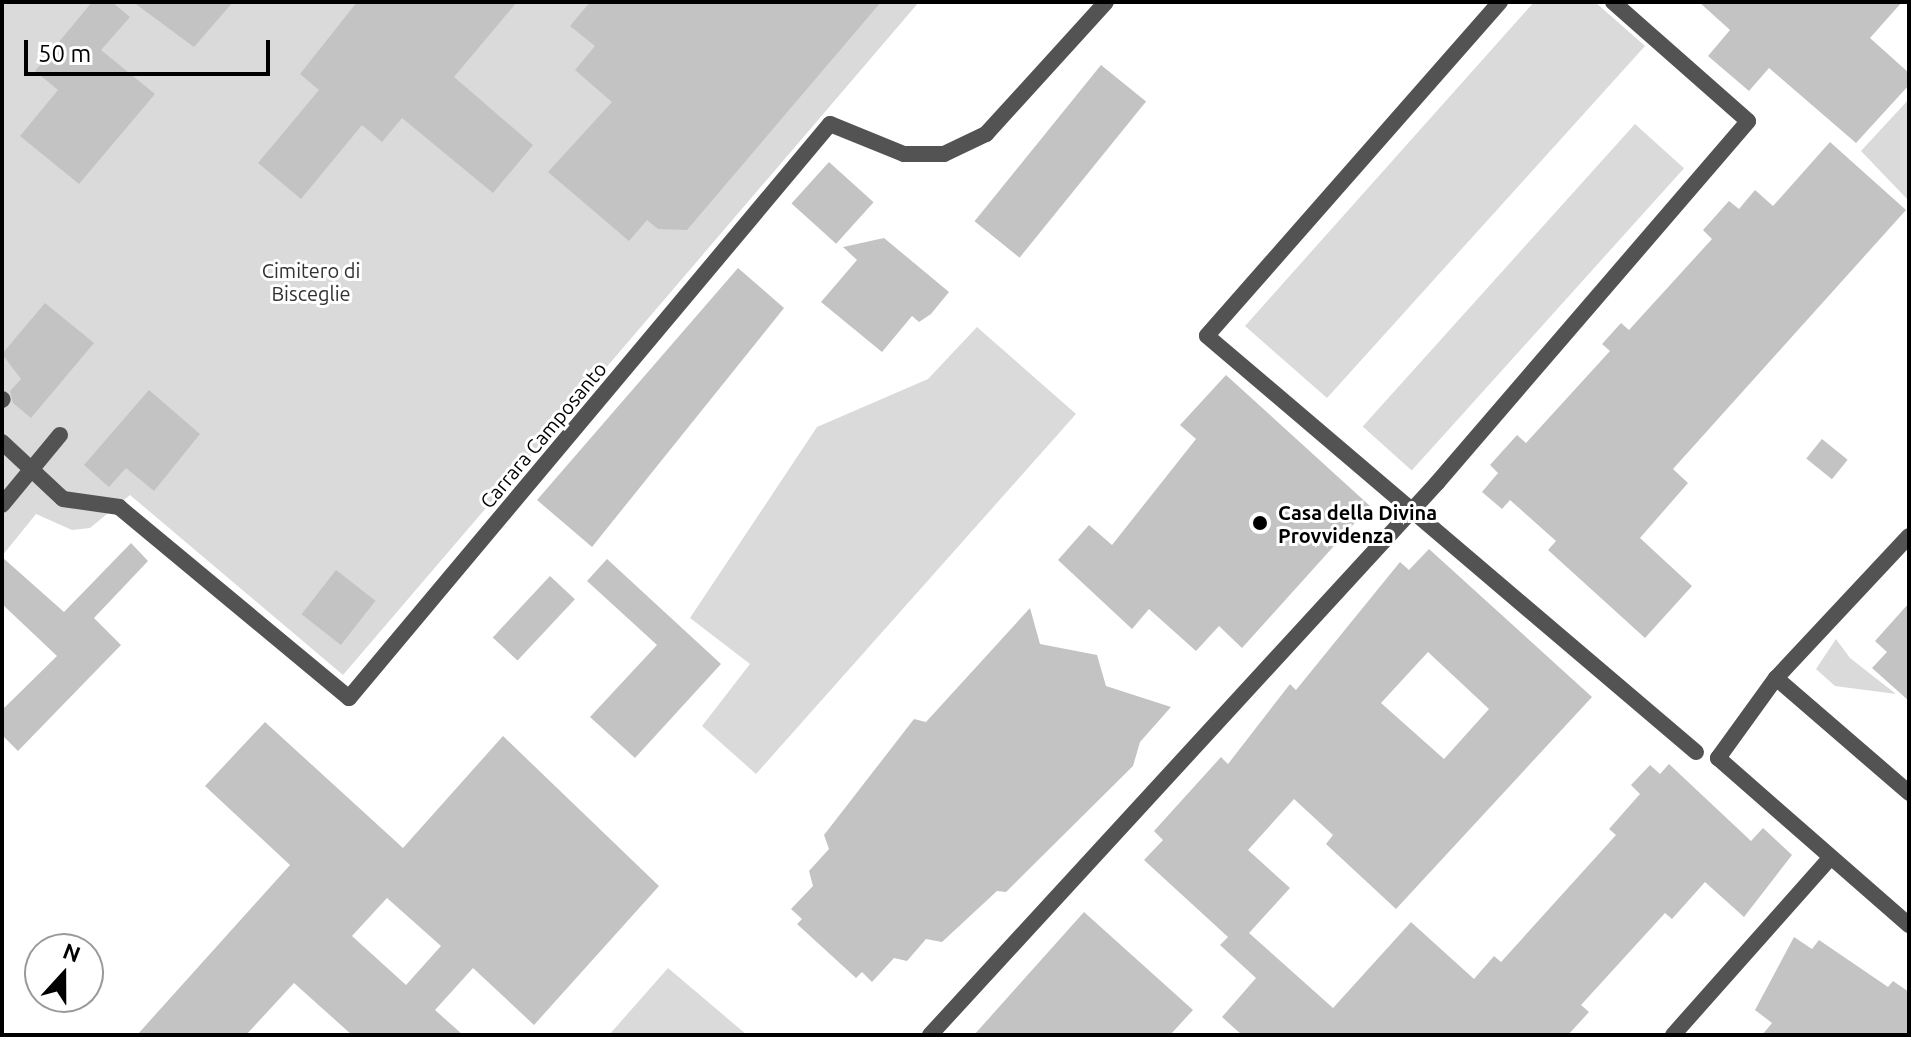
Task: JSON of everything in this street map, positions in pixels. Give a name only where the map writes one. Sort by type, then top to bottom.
[{"type":"lane","name":"Carrara Camposanto","points":[[2,442],[29,472],[63,499],[119,507],[349,698],[830,124],[904,154],[944,154],[986,134],[1106,2]]},
{"type":"lane","points":[[1500,2],[1207,336],[1696,752]]},
{"type":"lane","points":[[930,1035],[1413,509],[1748,121],[1613,2]]},
{"type":"lane","points":[[2,505],[60,435]]},
{"type":"lane","points":[[1909,536],[1776,678],[1718,758],[1829,859],[1909,925]]},
{"type":"lane","points":[[1776,678],[1909,793]]},
{"type":"lane","points":[[1673,1035],[1829,859]]},
{"type":"green space","name":"Cimitero di Bisceglie","points":[[2,2],[919,2],[343,675],[130,495],[90,528],[72,530],[36,514],[2,556]]},
{"type":"green space","points":[[1534,2],[1595,2],[1645,46],[1327,398],[1245,326]]},
{"type":"green space","points":[[1909,99],[1909,201],[1861,151]]},
{"type":"green space","points":[[1635,124],[1684,168],[1412,471],[1363,426]]},
{"type":"green space","points":[[977,327],[1076,414],[756,774],[702,726],[750,664],[690,618],[817,427],[928,379]]},
{"type":"green space","points":[[1836,639],[1850,658],[1896,694],[1835,686],[1816,669]]},
{"type":"green space","points":[[668,968],[747,1035],[609,1035]]},
{"type":"building","points":[[92,2],[112,2],[130,17],[101,50],[155,94],[79,184],[20,136],[58,90],[35,71]]},
{"type":"building","points":[[133,2],[233,2],[194,47]]},
{"type":"building","points":[[357,2],[517,2],[454,77],[533,145],[493,193],[402,118],[382,142],[362,125],[301,199],[258,163],[319,90],[300,74]]},
{"type":"building","points":[[590,2],[881,2],[687,230],[658,229],[647,220],[629,241],[548,172],[612,102],[575,70],[595,46],[570,26]]},
{"type":"building","points":[[1699,2],[1902,2],[1870,38],[1909,73],[1909,85],[1856,143],[1769,68],[1749,91],[1708,56],[1730,30]]},
{"type":"building","points":[[1101,65],[1146,102],[1020,258],[975,221]]},
{"type":"building","points":[[1830,142],[1906,210],[1673,469],[1688,483],[1640,538],[1692,586],[1645,638],[1548,550],[1556,541],[1510,500],[1502,509],[1482,492],[1498,473],[1490,465],[1517,435],[1526,443],[1610,351],[1602,344],[1621,323],[1629,330],[1712,239],[1703,230],[1729,201],[1739,209],[1755,190],[1773,206]]},
{"type":"building","points":[[829,162],[874,202],[836,244],[792,204]]},
{"type":"building","points":[[884,238],[949,292],[931,314],[919,322],[912,316],[882,352],[821,302],[857,260],[843,247]]},
{"type":"building","points":[[738,268],[784,308],[592,547],[537,500]]},
{"type":"building","points":[[45,303],[94,343],[31,418],[13,403],[10,391],[21,379],[2,354]]},
{"type":"building","points":[[1226,375],[1370,506],[1242,648],[1219,626],[1196,651],[1149,609],[1132,629],[1058,560],[1089,525],[1112,545],[1196,439],[1180,425]]},
{"type":"building","points":[[149,390],[200,434],[154,491],[126,468],[109,487],[84,465]]},
{"type":"building","points":[[1822,439],[1848,460],[1832,479],[1806,458]]},
{"type":"building","points":[[131,543],[148,561],[94,618],[121,645],[18,751],[2,735],[2,710],[57,656],[2,604],[2,557],[64,612]]},
{"type":"building","points":[[1429,549],[1592,697],[1396,909],[1326,844],[1333,835],[1294,799],[1248,850],[1290,888],[1249,933],[1333,1008],[1411,922],[1474,979],[1494,956],[1501,962],[1616,835],[1609,829],[1640,794],[1631,785],[1650,765],[1660,774],[1669,764],[1751,841],[1763,828],[1792,855],[1744,917],[1705,882],[1672,919],[1665,913],[1581,1005],[1589,1012],[1568,1035],[1242,1035],[1222,1017],[1256,978],[1220,945],[1228,937],[1144,860],[1163,840],[1154,831],[1221,757],[1228,764],[1290,684],[1296,690],[1400,562],[1409,570]],"holes":[[[1428,652],[1489,709],[1444,759],[1381,703]]]},
{"type":"building","points":[[607,559],[721,664],[635,758],[590,717],[657,645],[587,581]]},
{"type":"building","points":[[336,570],[375,601],[341,645],[302,614]]},
{"type":"building","points":[[550,576],[575,599],[518,661],[493,637]]},
{"type":"building","points":[[1909,603],[1909,701],[1872,668],[1887,652],[1875,641]]},
{"type":"building","points":[[1030,608],[1040,644],[1097,655],[1106,686],[1171,707],[1140,742],[1133,766],[1006,892],[997,891],[942,942],[926,939],[907,961],[894,958],[872,982],[862,972],[856,978],[797,924],[802,919],[791,909],[813,886],[809,871],[829,849],[824,835],[914,719],[926,722]]},
{"type":"building","points":[[265,722],[403,848],[503,736],[659,886],[534,1025],[473,968],[435,1010],[463,1035],[352,1035],[294,983],[246,1035],[137,1035],[290,865],[205,786]],"holes":[[[387,898],[441,946],[406,985],[352,936]]]},
{"type":"building","points":[[1084,912],[1193,1010],[1170,1035],[974,1035]]},
{"type":"building","points":[[1794,937],[1812,949],[1819,940],[1888,987],[1893,981],[1909,992],[1909,1035],[1762,1035],[1772,1023],[1755,1010]]},
{"type":"place","name":"Casa della Divina Provvidenza","points":[[1260,523]]}]
